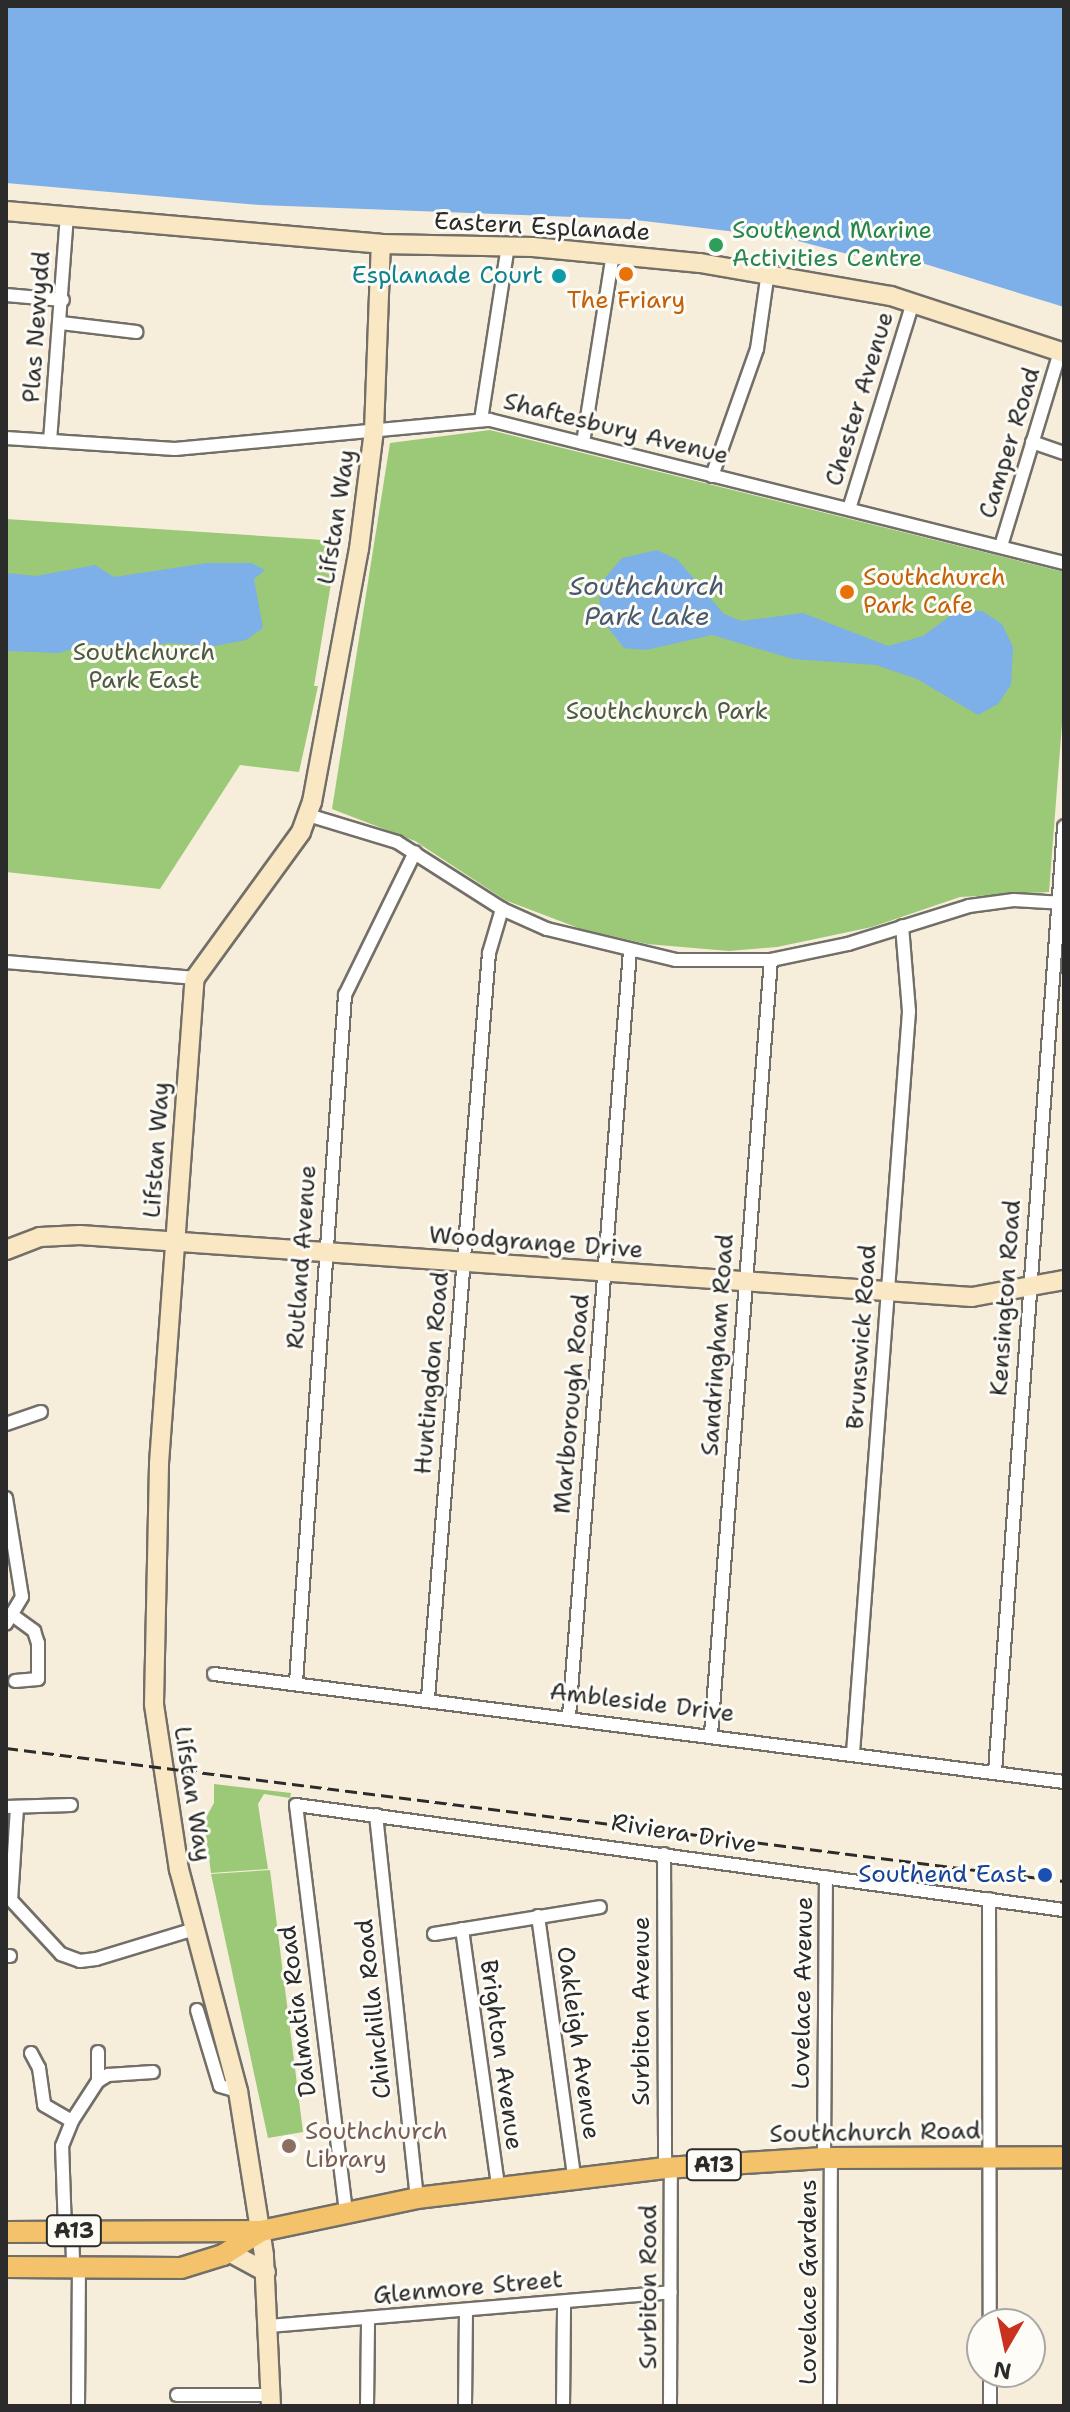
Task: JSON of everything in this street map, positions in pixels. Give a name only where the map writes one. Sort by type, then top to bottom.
[{"type":"main road","name":"Southchurch Road","points":[[261,2231],[417,2198],[668,2168],[827,2158],[1064,2157]]},
{"type":"main road","name":"A13","points":[[6,2232],[261,2231]]},
{"type":"main road","name":"A13","points":[[6,2267],[181,2268],[229,2252],[261,2231]]},
{"type":"street","name":"Eastern Esplanade","points":[[6,211],[381,244],[508,246],[613,253],[768,272],[913,302],[1062,352]]},
{"type":"street","name":"Plas Newydd","points":[[50,441],[67,215]]},
{"type":"street","name":"Lifstan Way","points":[[271,2400],[266,2272],[238,2091],[179,1870],[154,1704],[159,1463],[195,978],[308,815],[359,549],[374,431],[381,244]]},
{"type":"street","points":[[481,420],[508,246]]},
{"type":"street","points":[[583,443],[613,253]]},
{"type":"street","points":[[712,476],[757,349],[768,272]]},
{"type":"street","points":[[6,295],[63,300]]},
{"type":"street","name":"Chester Avenue","points":[[849,509],[913,302]]},
{"type":"street","points":[[61,323],[136,333]]},
{"type":"street","name":"Camper Road","points":[[1001,546],[1062,352]]},
{"type":"street","name":"Shaftesbury Avenue","points":[[6,438],[175,449],[481,420],[1064,563]]},
{"type":"street","points":[[1032,442],[1064,453]]},
{"type":"street","points":[[308,815],[364,828],[415,852],[502,909],[547,929],[630,952],[717,962],[771,960],[848,944],[996,901],[1061,903]]},
{"type":"street","name":"Kensington Road","points":[[995,1772],[1029,1287],[1061,903],[1064,827]]},
{"type":"street","name":"Rutland Avenue","points":[[296,1682],[324,1252],[345,995],[415,852]]},
{"type":"street","name":"Huntingdon Road","points":[[428,1698],[489,953],[502,909]]},
{"type":"street","name":"Brunswick Road","points":[[853,1753],[909,1011],[902,926]]},
{"type":"street","name":"Marlborough Road","points":[[569,1716],[630,952]]},
{"type":"street","name":"Sandringham Road","points":[[711,1734],[771,960]]},
{"type":"street","points":[[6,962],[195,978]]},
{"type":"street","name":"Woodgrange Drive","points":[[6,1250],[52,1235],[972,1297],[1064,1280]]},
{"type":"street","points":[[6,1424],[41,1412]]},
{"type":"street","points":[[6,1498],[21,1588],[10,1621],[34,1631],[38,1643],[38,1679],[15,1681]]},
{"type":"street","name":"Ambleside Drive","points":[[214,1674],[428,1698],[1064,1782]]},
{"type":"street","points":[[71,1805],[11,1807],[8,1887],[11,1900],[36,1930],[61,1954],[80,1961],[195,1929]]},
{"type":"street","name":"Riviera Drive","points":[[296,1805],[1064,1910]]},
{"type":"street","name":"Dalmatia Road","points":[[296,1805],[346,2212]]},
{"type":"street","name":"Chinchilla Road","points":[[376,1815],[417,2198]]},
{"type":"street","name":"Surbiton Avenue","points":[[664,1854],[668,2168]]},
{"type":"street","name":"Lovelace Avenue","points":[[826,1877],[827,2158]]},
{"type":"street","points":[[989,1899],[990,2308]]},
{"type":"street","points":[[434,1934],[585,1907],[600,1907]]},
{"type":"street","name":"Oakleigh Avenue","points":[[538,1916],[574,2177]]},
{"type":"street","name":"Brighton Avenue","points":[[462,1929],[498,2186]]},
{"type":"street","points":[[197,2010],[220,2086],[238,2091]]},
{"type":"street","points":[[98,2052],[98,2081]]},
{"type":"street","points":[[31,2053],[39,2068],[44,2105],[72,2121]]},
{"type":"street","points":[[78,2406],[76,2267],[69,2230],[62,2146],[72,2121],[98,2081],[108,2075],[153,2072]]},
{"type":"street","name":"Lovelace Gardens","points":[[827,2158],[830,2406]]},
{"type":"street","name":"Surbiton Road","points":[[668,2168],[670,2406]]},
{"type":"street","points":[[229,2252],[266,2272]]},
{"type":"street","name":"Glenmore Street","points":[[269,2326],[671,2292]]},
{"type":"street","points":[[563,2406],[564,2302]]},
{"type":"street","points":[[465,2406],[466,2310]]},
{"type":"street","points":[[367,2406],[368,2319]]},
{"type":"street","points":[[177,2395],[271,2400]]},
{"type":"green space","name":"Southchurch Park","points":[[490,430],[1064,572],[1064,698],[1049,892],[960,897],[872,927],[777,947],[729,951],[647,944],[581,929],[505,900],[415,841],[332,809],[390,443]]},
{"type":"green space","name":"Southchurch Park East","points":[[6,519],[338,541],[314,686],[318,686],[299,772],[240,765],[160,889],[6,872]]},
{"type":"green space","points":[[214,1784],[291,1793],[290,1798],[264,1794],[258,1804],[268,1869],[211,1873],[204,1821],[214,1803]]},
{"type":"green space","points":[[270,1870],[303,2132],[268,2138],[211,1874]]},
{"type":"water","points":[[6,6],[1064,6],[1064,307],[909,259],[902,269],[859,246],[855,256],[787,238],[627,219],[260,205],[6,183]]},
{"type":"water","name":"Southchurch Park Lake","points":[[657,550],[678,560],[724,614],[742,621],[803,613],[888,646],[923,636],[958,610],[982,611],[1002,624],[1013,647],[1011,685],[998,704],[978,715],[917,679],[876,665],[793,659],[712,635],[646,650],[624,648],[602,620],[599,595],[604,579],[622,558]]},
{"type":"water","points":[[207,563],[251,563],[265,570],[254,579],[263,628],[246,640],[215,646],[169,643],[127,649],[89,644],[59,653],[6,651],[6,573],[36,576],[95,565],[114,577]]},
{"type":"railway","points":[[6,1748],[1064,1881]]},
{"type":"place","name":"Southend Marine Activities Centre","points":[[716,245]]},
{"type":"place","name":"The Friary","points":[[626,274]]},
{"type":"place","name":"Esplanade Court","points":[[559,276]]},
{"type":"place","name":"Southchurch Park Cafe","points":[[847,592]]},
{"type":"place","name":"Southend East","points":[[1045,1875]]},
{"type":"place","name":"Southchurch Library","points":[[289,2146]]}]
